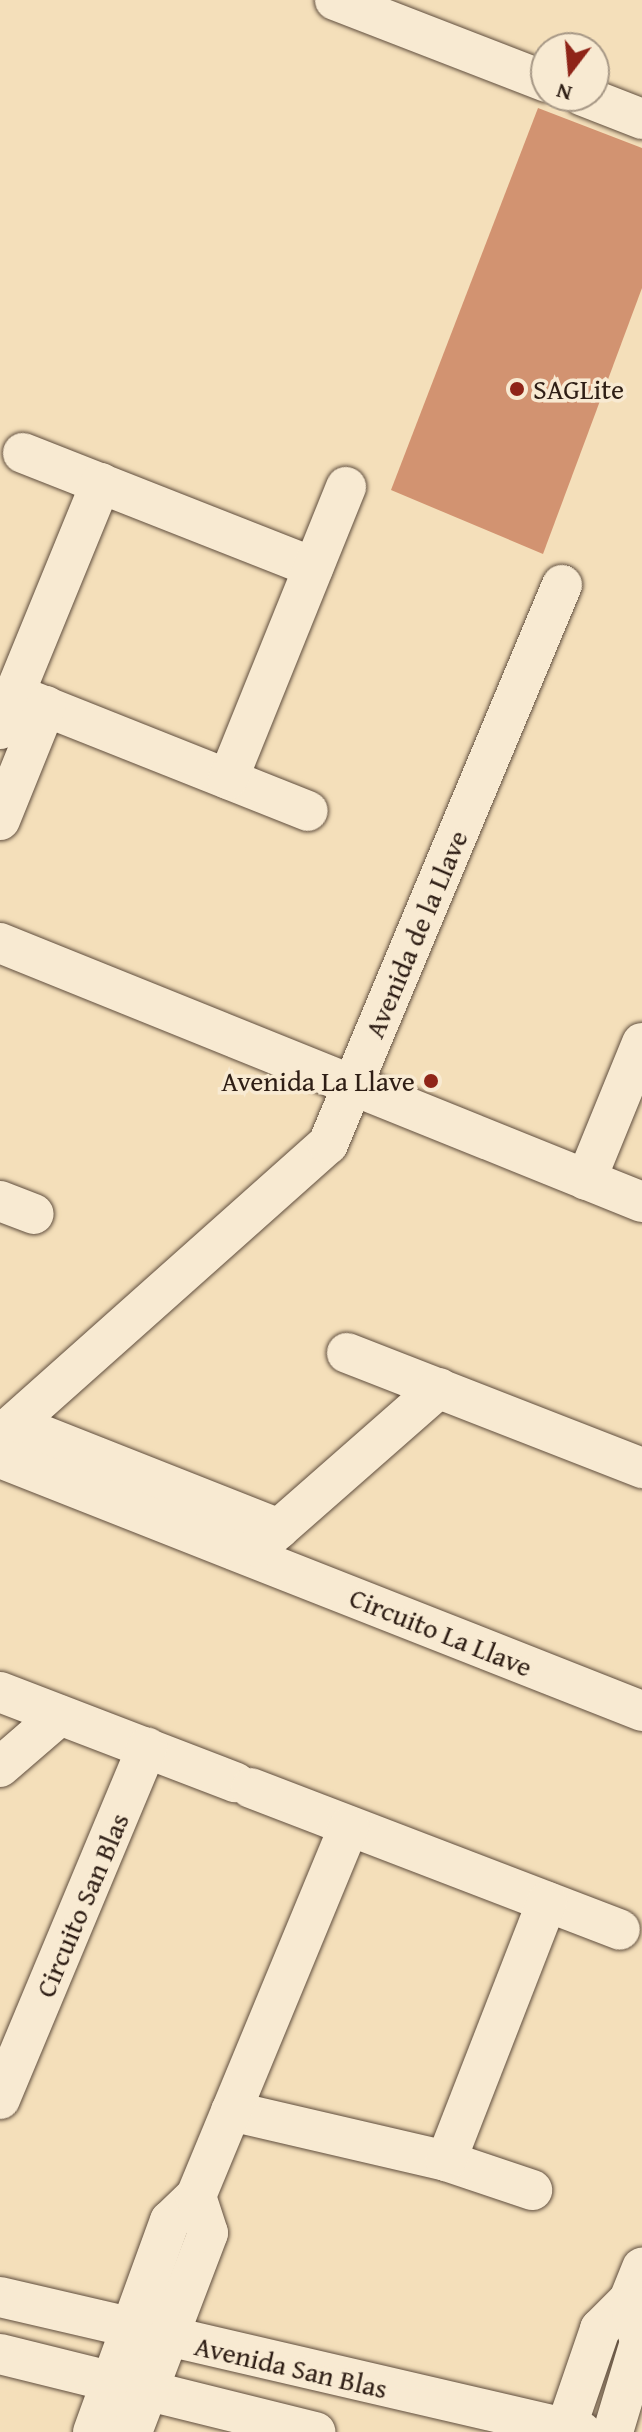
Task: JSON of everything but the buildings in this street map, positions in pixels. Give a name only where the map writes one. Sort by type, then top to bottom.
[{"type":"street","points":[[335,0],[530,76]]},
{"type":"street","points":[[610,107],[642,119]]},
{"type":"street","points":[[23,453],[313,567]]},
{"type":"street","points":[[0,820],[20,710],[101,483]]},
{"type":"street","points":[[228,779],[346,487]]},
{"type":"street","name":"Avenida de la Llave","points":[[5,1439],[328,1144],[562,585]]},
{"type":"street","points":[[20,710],[228,779],[308,811]]},
{"type":"street","points":[[0,943],[642,1202]]},
{"type":"street","points":[[586,1180],[642,1043]]},
{"type":"street","points":[[347,1353],[642,1468]]},
{"type":"street","points":[[248,1556],[439,1388]]},
{"type":"street","points":[[5,1439],[279,1529]]},
{"type":"street","name":"Circuito La Llave","points":[[5,1439],[248,1556],[639,1703]]},
{"type":"street","points":[[0,1692],[620,1930]]},
{"type":"street","points":[[0,1767],[60,1715]]},
{"type":"street","name":"Circuito San Blas","points":[[0,2099],[8,2059],[147,1748]]},
{"type":"street","points":[[93,2432],[126,2389],[148,2335],[208,2233],[196,2196],[349,1826]]},
{"type":"street","points":[[446,2161],[547,1902]]},
{"type":"street","points":[[231,2111],[446,2161],[532,2190]]},
{"type":"street","points":[[574,2430],[600,2329],[635,2283]]},
{"type":"street","points":[[613,2432],[640,2342],[635,2283]]},
{"type":"street","name":"Avenida San Blas","points":[[0,2297],[148,2335],[574,2430]]},
{"type":"street","name":"Avenida San Blas","points":[[0,2354],[126,2389],[316,2432]]},
{"type":"street","points":[[126,2389],[132,2432]]},
{"type":"place","name":"SAGLite","points":[[517,389]]},
{"type":"place","name":"Avenida La Llave","points":[[431,1081]]}]
